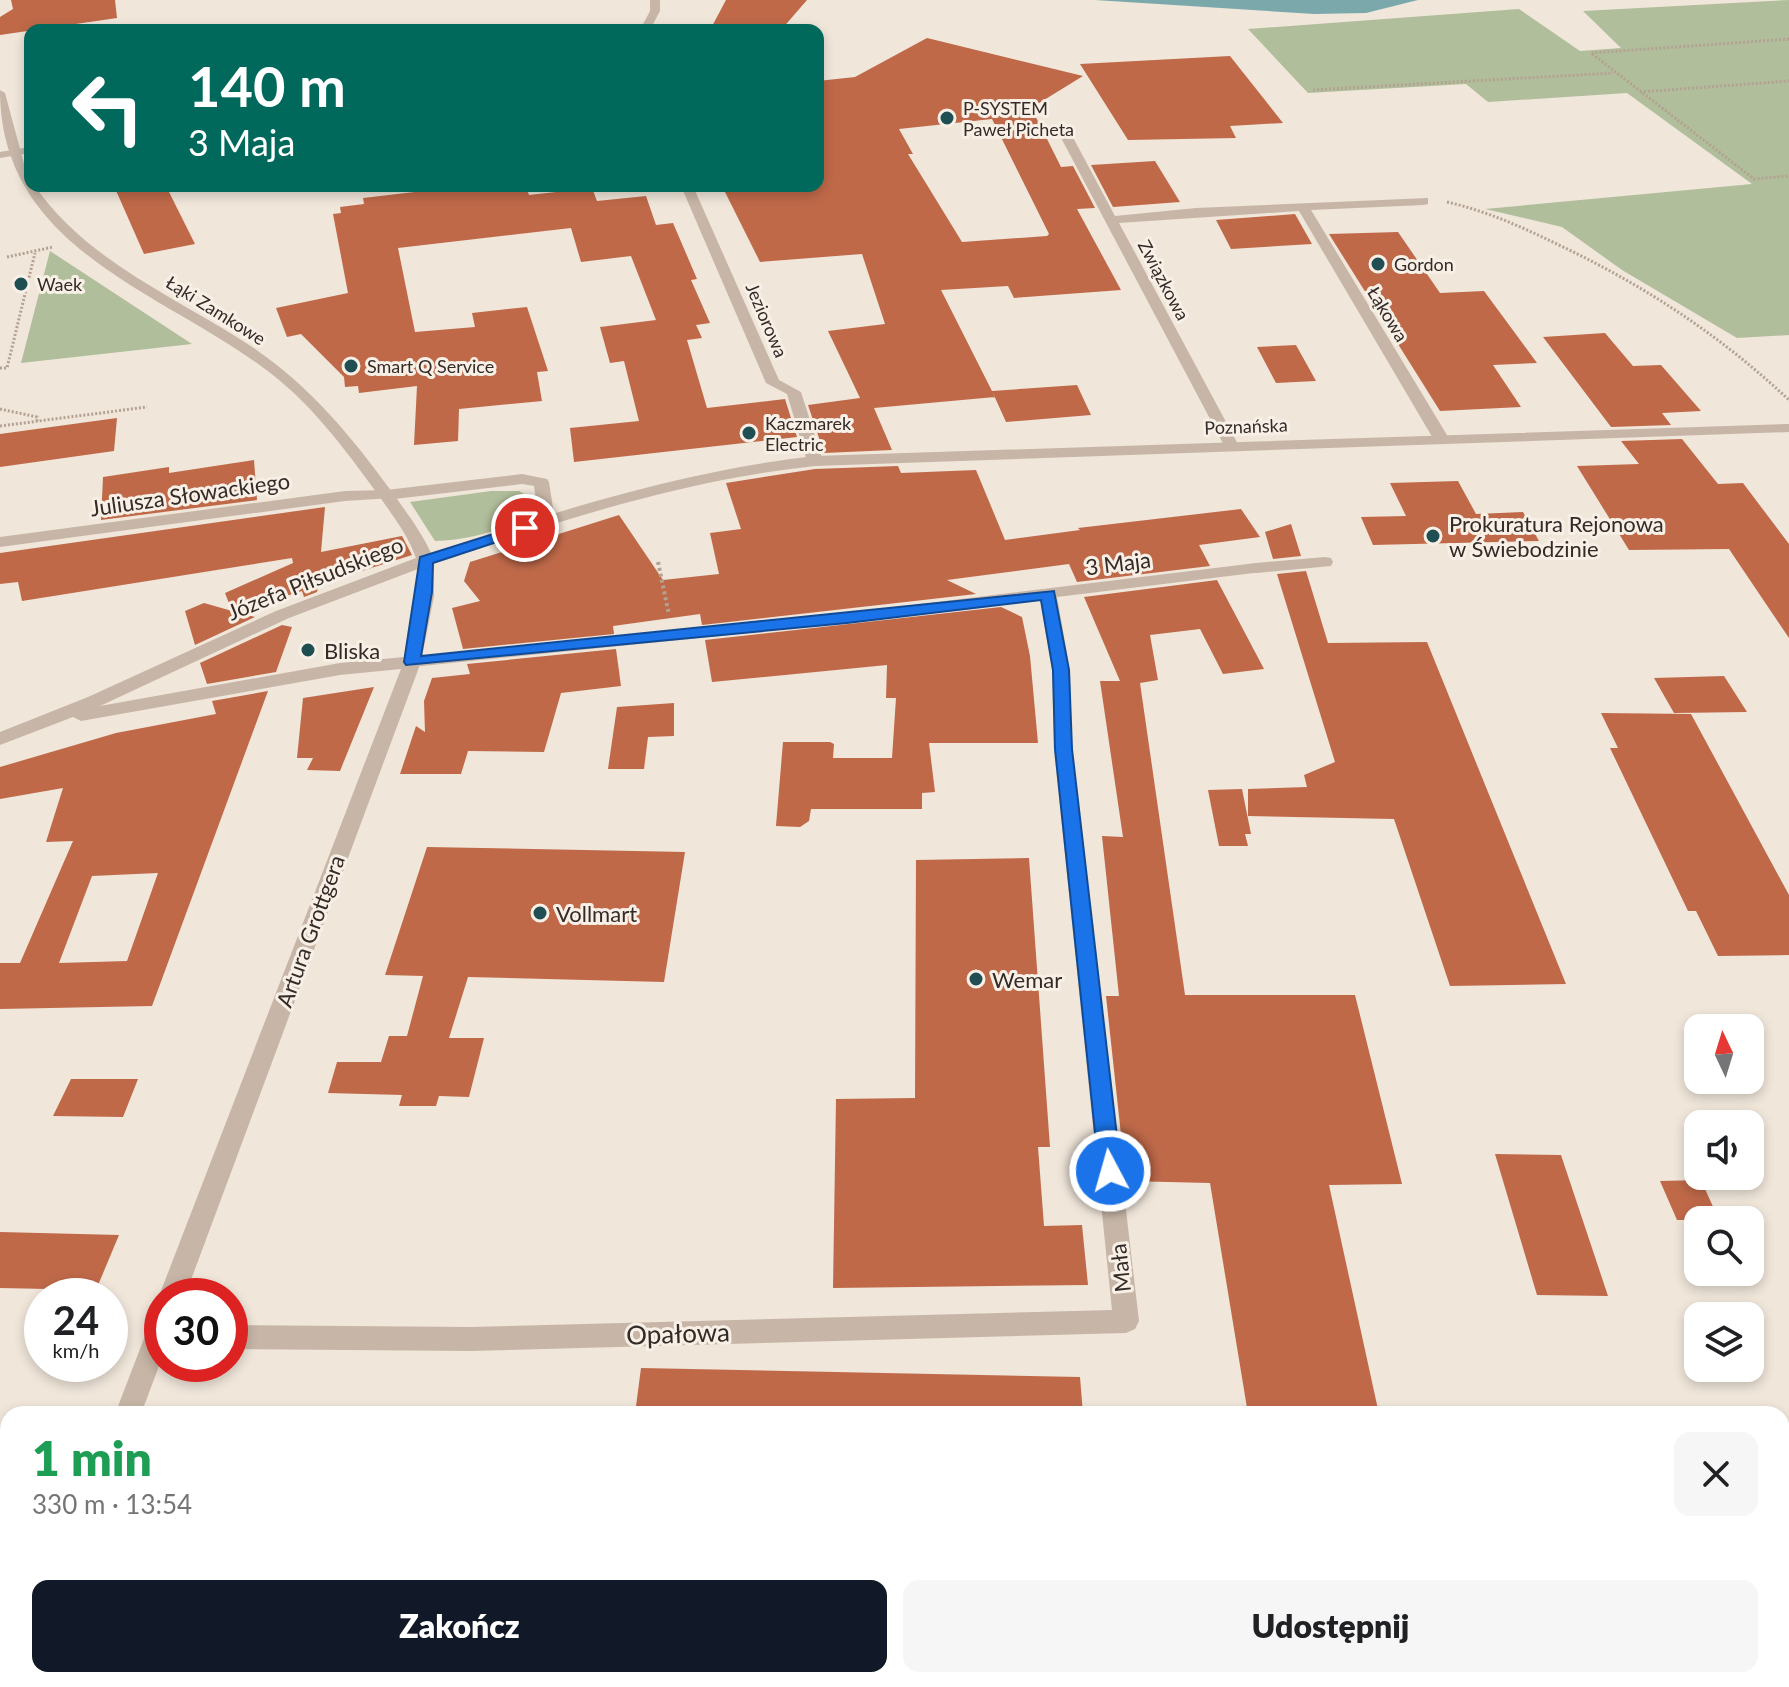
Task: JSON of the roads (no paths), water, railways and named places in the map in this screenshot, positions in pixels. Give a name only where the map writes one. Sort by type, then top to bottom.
[{"type":"street","points":[[648,24],[655,11],[655,0]]},
{"type":"street","name":"Łąki Zamkowe","points":[[0,93],[6,154],[24,179]]},
{"type":"street","name":"Związkowa","points":[[1043,131],[1063,130],[1231,446]]},
{"type":"street","name":"Łąki Zamkowe","points":[[33,192],[47,211],[76,238],[119,271],[235,341],[297,387],[347,441],[386,495],[425,560]]},
{"type":"street","name":"Jeziorowa","points":[[690,192],[773,383],[794,392],[815,461]]},
{"type":"street","points":[[1111,220],[1424,201]]},
{"type":"street","name":"Łąkowa","points":[[1303,207],[1442,440]]},
{"type":"street","name":"Poznańska","points":[[705,475],[815,461],[1788,429]]},
{"type":"street","name":"Józefa Piłsudskiego","points":[[0,739],[66,716],[309,603],[425,560],[705,475]]},
{"type":"street","name":"Juliusza Słowackiego","points":[[0,542],[345,496],[386,495],[522,479],[541,482],[547,521]]},
{"type":"street","name":"Artura Grottgera","points":[[179,1278],[412,662],[424,592],[425,560]]},
{"type":"street","name":"3 Maja","points":[[66,716],[171,701],[340,669],[1325,562]]},
{"type":"street","name":"Mała","points":[[1048,594],[1061,670],[1063,749],[1126,1321]]},
{"type":"street","name":"Opałowa","points":[[248,1337],[471,1339],[1126,1321]]},
{"type":"street","points":[[131,1406],[144,1373]]},
{"type":"water","points":[[1095,0],[1418,0],[1366,13],[1314,14]]},
{"type":"place","name":"P-SYSTEM Paweł Picheta","points":[[947,118]]},
{"type":"place","name":"Gordon","points":[[1378,264]]},
{"type":"place","name":"Waek","points":[[21,284]]},
{"type":"place","name":"Smart Q Service","points":[[351,366]]},
{"type":"place","name":"Kaczmarek Electric","points":[[749,433]]},
{"type":"place","name":"Prokuratura Rejonowa w Świebodzinie","points":[[1433,536]]},
{"type":"place","name":"Bliska","points":[[308,650]]},
{"type":"place","name":"Vollmart","points":[[540,913]]},
{"type":"place","name":"Wemar","points":[[976,979]]}]
